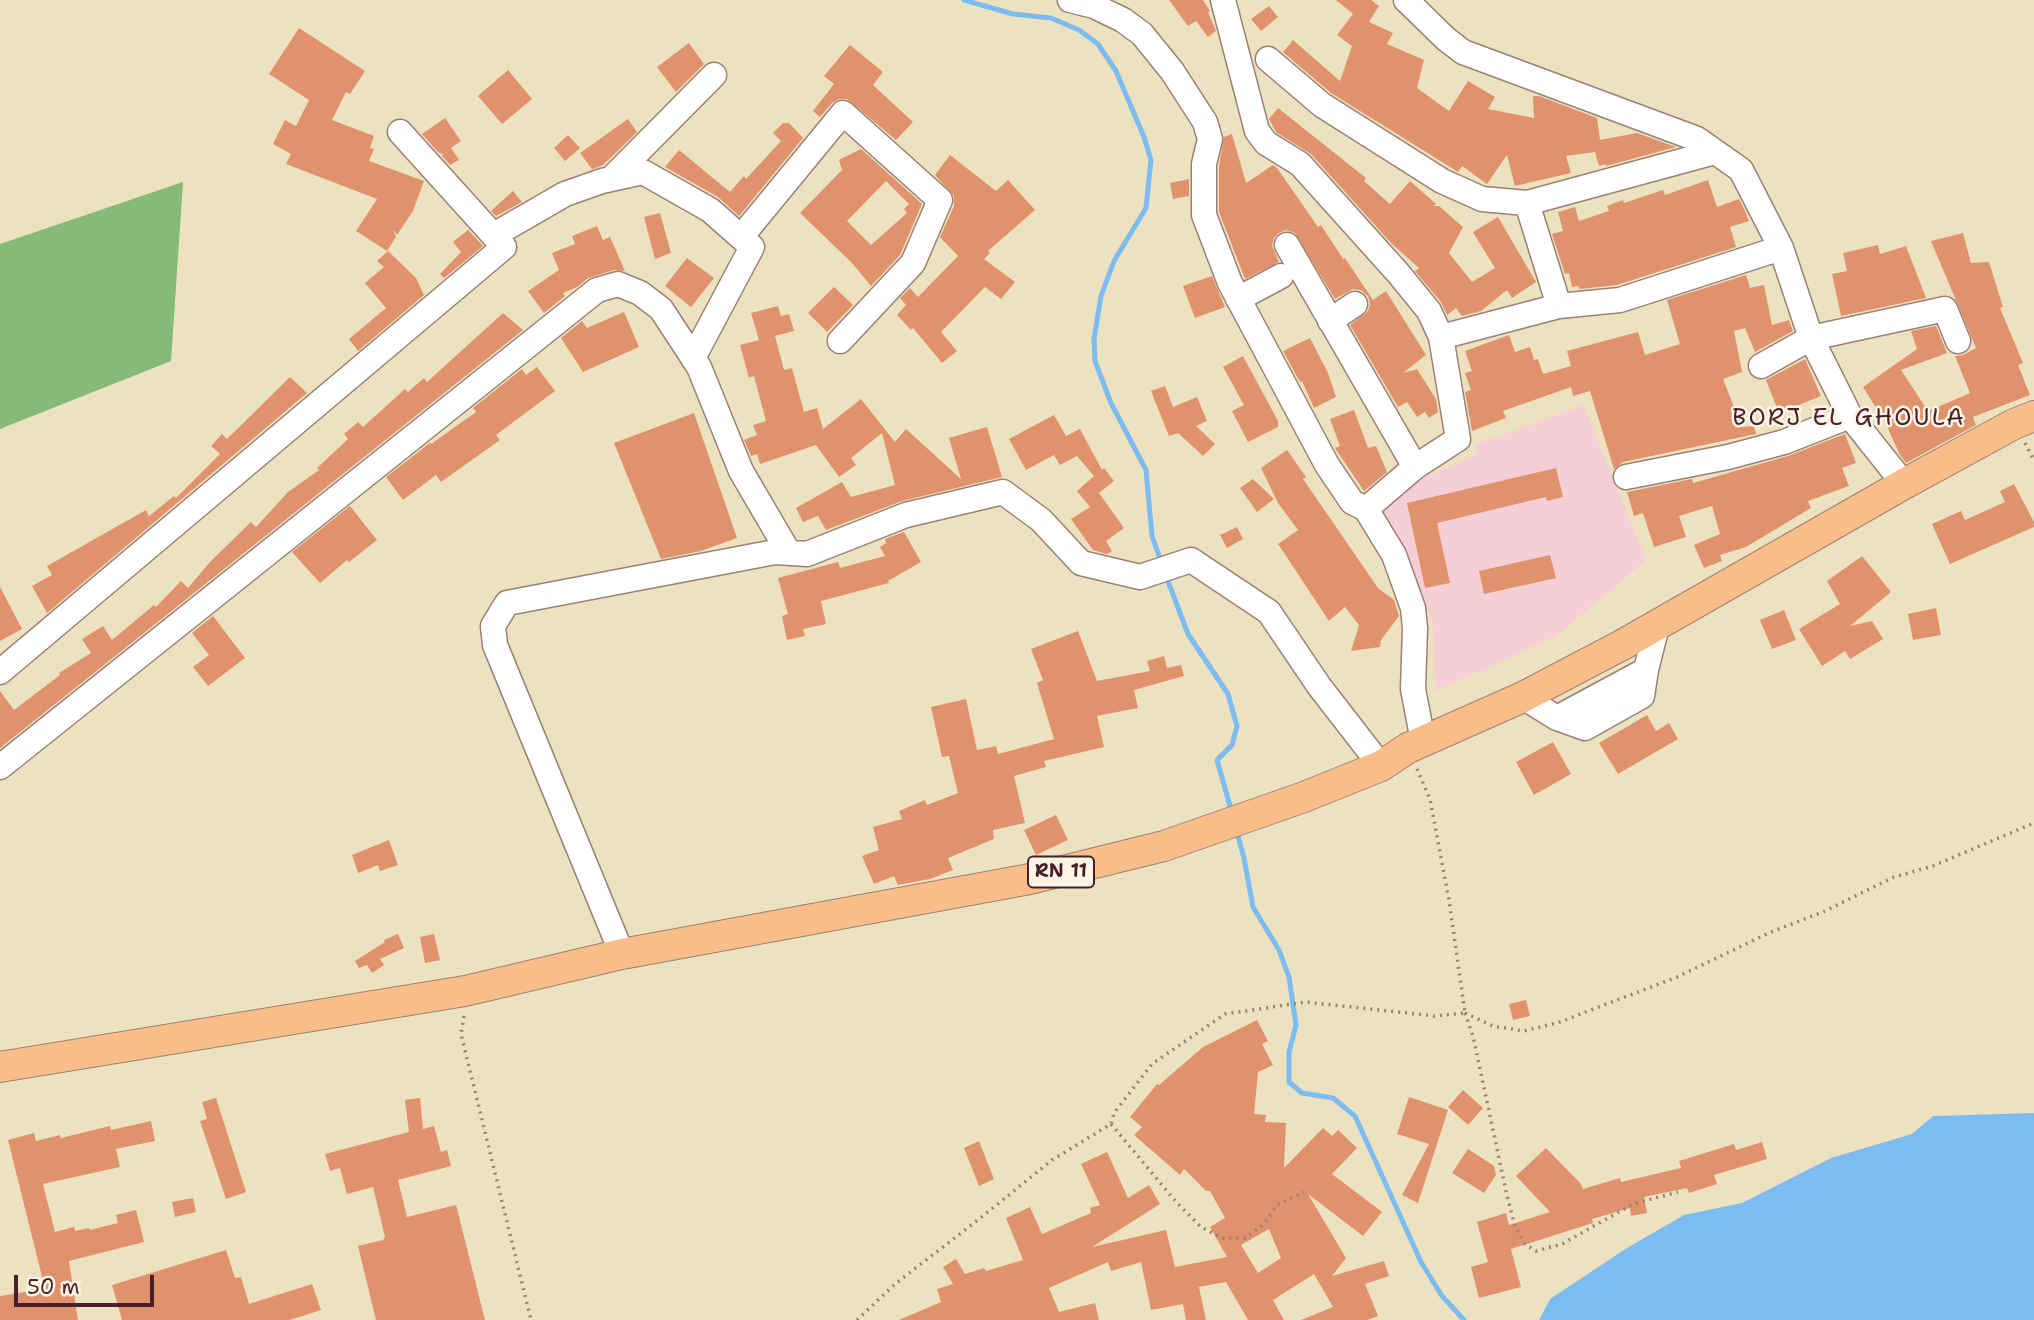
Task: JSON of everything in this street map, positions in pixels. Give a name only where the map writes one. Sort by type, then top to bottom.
[{"type":"main road","name":"RN 11","points":[[0,1067],[465,991],[622,954],[1030,879],[1164,846],[1304,797],[1381,766],[1416,744],[1523,697],[1657,626],[1903,484],[2014,424],[2034,416]]},
{"type":"street","points":[[1070,0],[1094,6],[1123,20],[1142,34],[1205,122],[1210,139],[1204,164],[1204,215],[1230,284],[1327,465],[1352,502],[1366,509],[1394,555],[1413,608],[1416,744]]},
{"type":"street","points":[[1223,0],[1256,131],[1266,144],[1300,164],[1398,273],[1429,311],[1441,337],[1458,439],[1415,467],[1366,509]]},
{"type":"street","points":[[1406,0],[1446,39],[1464,52],[1697,139],[1741,170],[1781,248],[1811,338],[1850,416],[1903,484]]},
{"type":"street","points":[[1268,59],[1322,105],[1442,181],[1482,199],[1527,203],[1715,152]]},
{"type":"street","points":[[611,179],[714,75]]},
{"type":"street","points":[[741,237],[843,113],[940,200],[913,263],[840,341]]},
{"type":"street","points":[[0,672],[504,247],[400,132]]},
{"type":"street","points":[[494,235],[565,194],[643,172],[710,210],[752,247],[693,358]]},
{"type":"street","points":[[1527,203],[1559,306]]},
{"type":"street","points":[[1287,245],[1415,467]]},
{"type":"street","points":[[1441,337],[1559,306],[1619,300],[1781,248]]},
{"type":"street","points":[[1238,299],[1281,276]]},
{"type":"street","points":[[0,766],[597,290],[618,284],[640,293],[661,309],[699,367],[741,471],[789,553]]},
{"type":"street","points":[[1330,321],[1355,304]]},
{"type":"street","points":[[1760,366],[1811,338],[1945,309],[1958,341]]},
{"type":"street","points":[[1626,477],[1740,454],[1784,442],[1850,416]]},
{"type":"street","points":[[622,954],[495,645],[493,626],[507,603],[775,552],[807,554],[906,515],[1003,492],[1041,520],[1081,563],[1140,577],[1191,560],[1269,612],[1319,686],[1381,766]]},
{"type":"street","points":[[1523,697],[1557,718],[1646,670],[1657,626]]},
{"type":"path","points":[[1416,744],[1430,799],[1449,900],[1465,1013],[1474,1035],[1507,1196],[1515,1226],[1525,1244],[1536,1251],[1562,1244],[1633,1204],[1678,1192]]},
{"type":"path","points":[[857,1320],[895,1284],[1052,1160],[1111,1124],[1114,1113],[1152,1064],[1225,1014],[1306,1002],[1434,1016],[1465,1013],[1493,1026],[1524,1031],[1560,1022],[1676,976],[1771,932],[1823,912],[1894,877],[1933,866],[2034,823]]},
{"type":"path","points":[[465,991],[461,1034],[531,1320]]},
{"type":"path","points":[[1111,1124],[1177,1203],[1201,1227],[1222,1238],[1245,1238],[1264,1224],[1277,1205],[1304,1192]]},
{"type":"shaded area","points":[[1584,405],[1646,560],[1558,635],[1436,691],[1432,620],[1403,554],[1379,513],[1425,477],[1477,455],[1474,445]]},
{"type":"green space","points":[[183,182],[171,361],[0,429],[0,244]]},
{"type":"water","points":[[2034,1113],[2034,1320],[1539,1320],[1550,1299],[1627,1248],[1684,1215],[1742,1203],[1831,1158],[1912,1134],[1933,1116]]},
{"type":"building","points":[[1169,0],[1203,0],[1210,11],[1208,12],[1216,31],[1208,37],[1196,21],[1188,26]]},
{"type":"building","points":[[1336,0],[1371,0],[1379,6],[1369,22],[1393,33],[1387,44],[1424,60],[1417,88],[1449,111],[1468,81],[1495,97],[1488,109],[1534,118],[1533,96],[1539,96],[1597,118],[1600,140],[1637,133],[1676,147],[1606,166],[1599,166],[1595,152],[1566,156],[1571,173],[1515,186],[1507,155],[1487,184],[1462,166],[1458,172],[1331,93],[1283,52],[1293,40],[1340,81],[1352,46],[1337,35],[1353,14]]},
{"type":"building","points":[[1269,6],[1278,17],[1261,31],[1251,19]]},
{"type":"building","points":[[299,28],[365,71],[350,94],[346,92],[332,120],[374,136],[370,148],[374,149],[369,161],[424,181],[413,211],[397,235],[393,230],[396,237],[387,251],[356,231],[377,199],[286,164],[291,154],[273,144],[285,120],[296,126],[309,100],[269,74]]},
{"type":"building","points":[[689,43],[704,64],[676,92],[657,67]]},
{"type":"building","points":[[850,45],[883,72],[873,85],[913,122],[896,140],[847,99],[832,103],[820,117],[813,111],[834,84],[824,76]]},
{"type":"building","points":[[508,70],[532,99],[502,124],[478,96]]},
{"type":"building","points":[[1278,108],[1366,178],[1364,181],[1390,204],[1410,181],[1436,204],[1434,206],[1439,206],[1463,227],[1449,253],[1472,282],[1495,268],[1473,232],[1498,217],[1536,282],[1512,298],[1507,290],[1481,311],[1462,316],[1456,308],[1447,315],[1441,302],[1415,271],[1419,268],[1392,244],[1311,154],[1276,132],[1269,119]]},
{"type":"building","points":[[445,118],[461,141],[451,148],[459,160],[450,165],[443,154],[422,134]]},
{"type":"building","points":[[628,119],[637,132],[603,165],[592,169],[580,153]]},
{"type":"building","points":[[783,123],[789,123],[803,138],[739,216],[718,197],[665,167],[679,150],[730,192],[744,176],[746,179],[781,141],[773,133]]},
{"type":"building","points":[[1232,134],[1246,183],[1273,165],[1277,168],[1373,300],[1386,291],[1426,355],[1403,373],[1417,369],[1436,399],[1438,412],[1429,418],[1425,412],[1417,417],[1407,402],[1398,407],[1350,325],[1368,311],[1368,296],[1361,290],[1353,289],[1335,299],[1295,233],[1286,230],[1279,233],[1272,246],[1279,262],[1245,279],[1219,212],[1219,166],[1224,137]]},
{"type":"building","points":[[568,135],[580,148],[565,161],[554,148]]},
{"type":"building","points":[[861,149],[922,204],[900,255],[871,286],[852,263],[800,213],[842,170],[839,160]],"holes":[[[886,181],[909,204],[904,209],[907,213],[871,245],[847,221]]]},
{"type":"building","points":[[950,155],[996,191],[1008,180],[1035,210],[988,251],[990,253],[984,259],[1015,282],[1001,299],[985,287],[941,332],[957,351],[942,363],[913,328],[911,330],[897,315],[906,305],[900,298],[910,288],[918,297],[958,256],[940,237],[954,206],[954,196],[935,175]]},
{"type":"building","points":[[1189,179],[1189,196],[1173,199],[1170,183]]},
{"type":"building","points":[[1708,180],[1717,207],[1739,199],[1745,211],[1749,221],[1730,227],[1736,247],[1617,285],[1580,289],[1578,286],[1572,287],[1569,273],[1565,274],[1552,234],[1563,231],[1558,212],[1575,207],[1579,221],[1609,211],[1607,206],[1623,200],[1624,203],[1663,190],[1665,195]]},
{"type":"building","points":[[513,191],[522,202],[496,216],[491,211]]},
{"type":"building","points":[[660,213],[671,253],[655,259],[644,217]]},
{"type":"building","points":[[597,226],[603,240],[610,237],[625,271],[614,270],[588,278],[563,293],[565,296],[544,313],[528,291],[559,270],[552,253],[575,244],[572,236]]},
{"type":"building","points":[[468,230],[483,246],[444,278],[440,274],[461,252],[453,242]]},
{"type":"building","points":[[1963,233],[1971,263],[1989,262],[2003,307],[2000,308],[2023,363],[2018,365],[2030,395],[1973,417],[1976,425],[1906,463],[1863,387],[1917,349],[1911,331],[1936,326],[1947,353],[1901,370],[1926,408],[1931,410],[1970,393],[1955,356],[1976,348],[1931,241]]},
{"type":"building","points":[[1878,245],[1880,254],[1906,246],[1926,298],[1841,316],[1832,274],[1847,271],[1843,253]]},
{"type":"building","points":[[388,251],[416,278],[424,295],[358,351],[349,339],[386,308],[365,283],[384,267],[377,261]]},
{"type":"building","points":[[687,258],[714,278],[691,307],[665,286]]},
{"type":"building","points":[[1746,275],[1750,288],[1764,285],[1772,325],[1789,320],[1793,331],[1755,352],[1745,328],[1734,331],[1742,372],[1723,379],[1742,427],[1754,426],[1756,434],[1623,462],[1614,469],[1590,391],[1573,396],[1571,387],[1503,411],[1506,418],[1472,431],[1465,392],[1471,390],[1465,373],[1472,371],[1465,351],[1509,335],[1515,352],[1530,347],[1543,374],[1571,366],[1567,351],[1638,332],[1645,355],[1680,344],[1667,300]]},
{"type":"building","points":[[1212,276],[1225,307],[1195,318],[1183,286]]},
{"type":"building","points":[[834,287],[853,305],[827,332],[808,313]]},
{"type":"building","points":[[778,306],[781,316],[789,314],[794,331],[775,336],[784,370],[792,368],[804,412],[817,408],[823,429],[861,399],[895,442],[906,429],[961,479],[949,438],[987,427],[1002,477],[902,501],[826,530],[818,516],[803,522],[796,508],[842,482],[851,497],[895,485],[882,433],[851,458],[856,465],[839,477],[816,445],[760,464],[757,454],[751,456],[744,440],[757,435],[753,425],[766,421],[754,376],[749,378],[740,345],[759,340],[751,313]]},
{"type":"building","points":[[624,312],[639,347],[583,372],[561,338],[582,321],[587,328]]},
{"type":"building","points":[[503,313],[523,330],[0,748],[0,691],[14,710],[60,675],[59,673],[91,653],[82,639],[103,626],[112,640],[154,605],[156,607],[181,581],[188,588],[251,522],[256,527],[288,492],[319,470],[317,468],[348,439],[344,434],[358,422],[363,427],[405,389],[408,392],[424,378],[427,382]]},
{"type":"building","points":[[1310,338],[1328,373],[1336,397],[1314,408],[1302,381],[1300,382],[1283,351]]},
{"type":"building","points":[[1243,356],[1278,421],[1278,427],[1248,442],[1232,411],[1244,405],[1223,367]]},
{"type":"building","points":[[1805,359],[1821,396],[1779,413],[1766,380]]},
{"type":"building","points":[[537,367],[555,391],[496,435],[500,440],[441,482],[436,475],[403,500],[386,477],[476,412],[473,408],[522,369],[526,375]]},
{"type":"building","points":[[290,377],[307,393],[47,613],[32,586],[52,575],[47,566],[146,510],[149,516],[174,496],[176,498],[220,454],[211,446],[222,434],[227,439]]},
{"type":"building","points":[[1165,386],[1173,407],[1197,397],[1207,421],[1196,426],[1215,444],[1203,456],[1178,433],[1169,436],[1151,391]]},
{"type":"building","points":[[1354,410],[1368,448],[1376,446],[1387,472],[1364,491],[1335,448],[1340,446],[1330,419]]},
{"type":"building","points":[[694,413],[737,538],[701,551],[661,559],[614,443]]},
{"type":"building","points":[[1054,415],[1066,436],[1080,429],[1102,470],[1104,468],[1114,481],[1099,493],[1124,528],[1106,541],[1112,551],[1107,554],[1093,550],[1071,519],[1090,507],[1077,491],[1094,476],[1077,456],[1060,465],[1054,455],[1026,470],[1009,439]]},
{"type":"building","points":[[1845,434],[1856,463],[1842,468],[1849,486],[1808,501],[1811,508],[1746,547],[1720,555],[1722,561],[1704,568],[1694,545],[1720,534],[1712,506],[1679,516],[1686,537],[1654,547],[1643,513],[1634,516],[1627,492],[1692,479],[1693,483],[1788,456]]},
{"type":"building","points":[[1287,450],[1306,477],[1303,479],[1378,588],[1394,600],[1399,616],[1381,640],[1380,647],[1351,651],[1359,625],[1345,607],[1329,621],[1278,544],[1298,530],[1278,503],[1261,468]]},
{"type":"building","points":[[1556,468],[1563,497],[1547,501],[1546,497],[1437,523],[1450,583],[1425,588],[1407,503]]},
{"type":"building","points":[[1253,479],[1274,499],[1257,512],[1240,488]]},
{"type":"building","points":[[2014,484],[2034,522],[2034,527],[1950,564],[1932,524],[1961,511],[1965,520],[2005,502],[2000,491]]},
{"type":"building","points":[[350,506],[377,540],[349,562],[347,560],[320,583],[292,552]]},
{"type":"building","points":[[1237,527],[1243,539],[1227,548],[1220,535]]},
{"type":"building","points":[[904,532],[921,562],[888,581],[889,583],[821,601],[826,624],[803,629],[805,636],[787,640],[782,616],[788,614],[778,578],[838,562],[840,568],[885,556],[880,547],[886,543],[885,539]]},
{"type":"building","points":[[1550,555],[1556,578],[1484,594],[1479,571]]},
{"type":"building","points":[[1862,556],[1891,592],[1850,626],[1872,621],[1883,639],[1850,659],[1845,651],[1822,666],[1799,629],[1840,604],[1827,581]]},
{"type":"building","points":[[0,587],[22,629],[0,641]]},
{"type":"building","points":[[1936,608],[1941,635],[1913,640],[1908,614]]},
{"type":"building","points":[[1784,610],[1796,640],[1772,649],[1760,620]]},
{"type":"building","points":[[213,616],[245,658],[208,686],[193,667],[209,655],[192,633]]},
{"type":"building","points":[[1078,631],[1097,681],[1150,671],[1147,661],[1164,656],[1167,668],[1181,665],[1184,676],[1134,690],[1138,708],[1097,716],[1104,747],[1044,761],[1046,767],[1014,776],[1025,823],[993,830],[994,839],[948,858],[953,870],[930,879],[898,885],[894,876],[874,884],[862,856],[879,850],[873,827],[902,819],[899,811],[925,800],[927,805],[958,793],[949,756],[942,757],[931,707],[966,699],[977,750],[996,746],[998,754],[1054,739],[1037,683],[1043,680],[1031,649]]},
{"type":"building","points":[[1647,715],[1656,731],[1669,723],[1678,739],[1618,774],[1599,743]]},
{"type":"building","points":[[1553,742],[1571,774],[1534,795],[1516,762]]},
{"type":"building","points":[[1056,815],[1068,840],[1036,855],[1024,830]]},
{"type":"building","points":[[389,840],[398,865],[380,871],[378,865],[358,873],[352,855]]},
{"type":"building","points":[[398,934],[404,948],[380,959],[384,965],[372,973],[367,965],[359,968],[355,961],[385,942],[384,940]]},
{"type":"building","points":[[434,934],[440,960],[425,963],[420,937]]},
{"type":"building","points":[[1526,1000],[1530,1016],[1513,1020],[1509,1004]]},
{"type":"building","points":[[1257,1020],[1268,1041],[1262,1044],[1273,1065],[1258,1072],[1254,1114],[1266,1115],[1265,1122],[1286,1123],[1284,1168],[1323,1128],[1332,1136],[1338,1130],[1357,1148],[1332,1174],[1382,1212],[1363,1236],[1308,1194],[1346,1258],[1332,1276],[1384,1261],[1389,1276],[1365,1284],[1378,1316],[1367,1320],[1301,1320],[1333,1307],[1314,1274],[1273,1300],[1284,1320],[1248,1320],[1226,1282],[1199,1287],[1206,1320],[1186,1320],[1183,1304],[1151,1310],[1141,1262],[1111,1271],[1108,1262],[1049,1288],[1059,1312],[1095,1303],[1099,1320],[899,1320],[941,1302],[937,1289],[953,1284],[943,1267],[956,1259],[965,1274],[1023,1260],[1006,1218],[1030,1207],[1042,1234],[1091,1213],[1090,1208],[1100,1205],[1081,1164],[1107,1152],[1128,1198],[1149,1185],[1160,1204],[1092,1247],[1166,1230],[1175,1267],[1227,1257],[1210,1227],[1225,1218],[1210,1191],[1206,1191],[1184,1169],[1180,1175],[1134,1135],[1142,1127],[1130,1117],[1157,1084],[1203,1047]],"holes":[[[1269,1229],[1281,1258],[1258,1273],[1241,1245]]]},
{"type":"building","points":[[1463,1090],[1483,1108],[1468,1125],[1448,1107]]},
{"type":"building","points":[[1409,1097],[1448,1110],[1418,1203],[1402,1195],[1429,1144],[1397,1134]]},
{"type":"building","points":[[216,1098],[246,1192],[226,1199],[200,1121],[207,1119],[202,1102]]},
{"type":"building","points":[[420,1098],[423,1129],[434,1126],[441,1152],[447,1150],[451,1166],[398,1180],[407,1217],[456,1205],[485,1320],[376,1320],[358,1246],[383,1240],[385,1237],[373,1187],[347,1194],[340,1168],[330,1171],[325,1154],[409,1132],[405,1100]]},
{"type":"building","points":[[151,1121],[155,1141],[116,1149],[120,1167],[43,1184],[55,1232],[74,1227],[75,1231],[90,1230],[118,1223],[116,1215],[136,1210],[144,1242],[69,1261],[78,1320],[0,1320],[0,1296],[45,1289],[8,1140],[34,1133],[36,1141],[60,1135],[61,1138],[110,1126],[111,1130]]},
{"type":"building","points":[[979,1141],[994,1179],[979,1186],[964,1148]]},
{"type":"building","points":[[1762,1142],[1767,1159],[1714,1175],[1717,1184],[1689,1193],[1687,1188],[1644,1197],[1647,1213],[1631,1216],[1630,1208],[1592,1219],[1593,1223],[1511,1249],[1521,1287],[1479,1298],[1471,1267],[1488,1262],[1477,1222],[1506,1213],[1509,1225],[1550,1212],[1516,1176],[1546,1148],[1583,1189],[1620,1178],[1621,1182],[1681,1168],[1679,1161],[1734,1144],[1736,1150]]},
{"type":"building","points":[[1468,1149],[1494,1166],[1496,1175],[1484,1193],[1452,1173]]},
{"type":"building","points":[[193,1198],[196,1212],[175,1217],[172,1202]]},
{"type":"building","points":[[226,1250],[235,1278],[241,1277],[249,1304],[312,1284],[321,1310],[290,1320],[122,1320],[112,1285]]},
{"type":"waterway","points":[[964,0],[1013,14],[1051,18],[1079,30],[1098,44],[1116,71],[1144,137],[1151,160],[1146,208],[1114,261],[1101,296],[1094,339],[1095,361],[1111,403],[1146,470],[1152,536],[1162,564]]},
{"type":"waterway","points":[[1166,576],[1188,634],[1228,694],[1237,726],[1232,745],[1217,760],[1232,813]]},
{"type":"waterway","points":[[1236,829],[1253,907],[1279,950],[1289,977],[1296,1025],[1289,1052],[1289,1082],[1302,1093],[1333,1098],[1355,1116],[1421,1262],[1442,1296],[1464,1320]]},
{"type":"district","name":"BORJ EL GHOULA","points":[[1849,419]]}]
